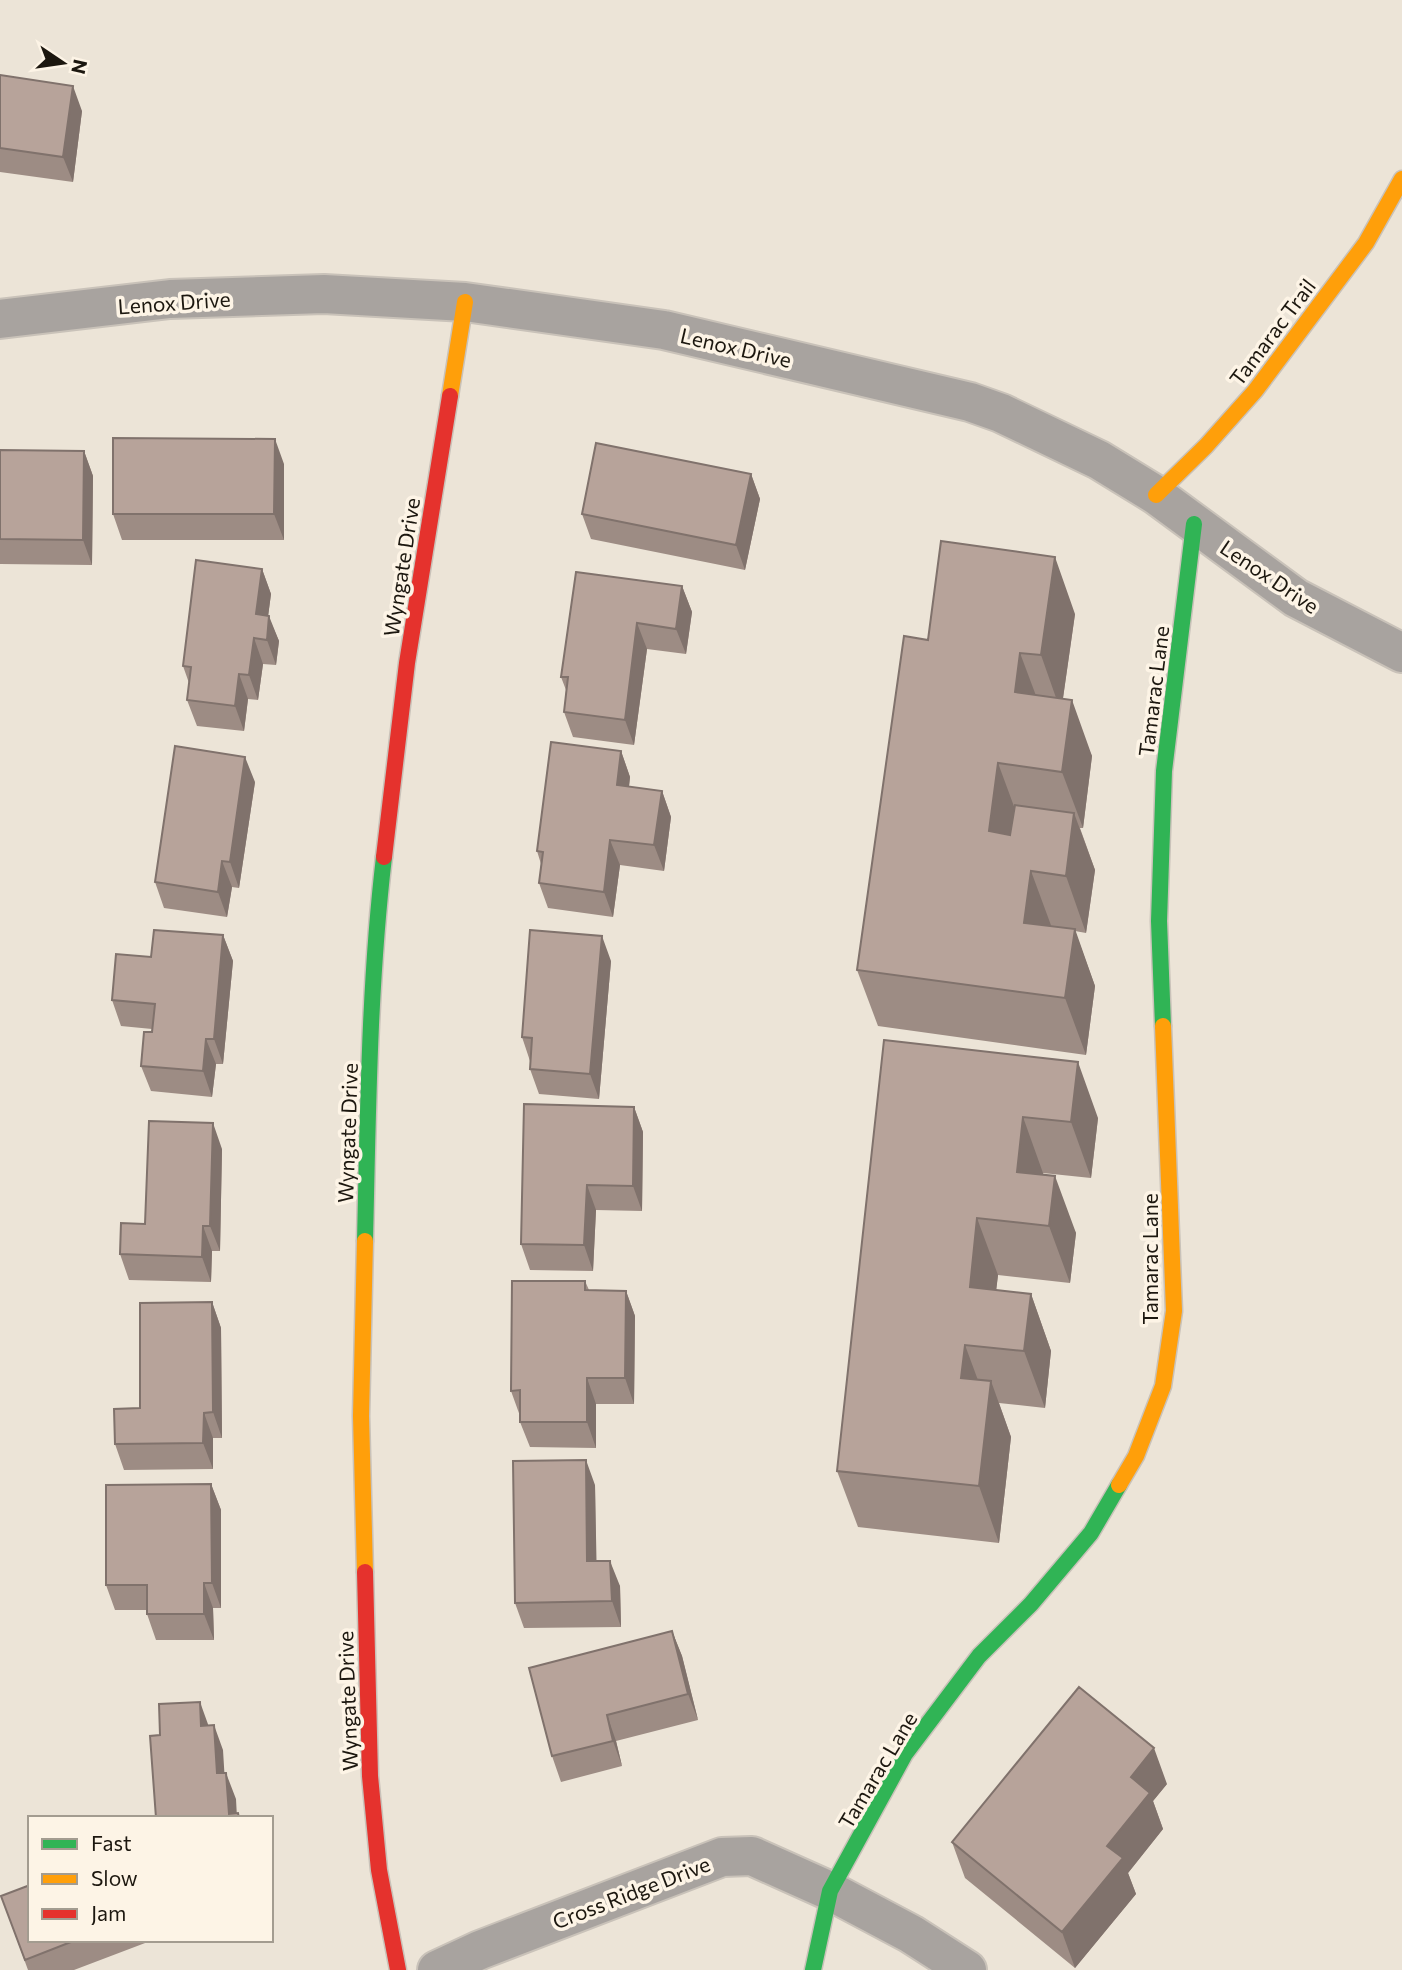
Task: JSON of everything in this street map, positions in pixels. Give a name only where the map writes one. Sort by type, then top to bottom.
[{"type":"street","name":"Tamarac Trail","points":[[1156,495],[1206,446],[1255,391],[1366,243],[1402,178]]},
{"type":"street","name":"Lenox Drive","points":[[0,319],[183,299],[324,294],[465,302],[664,330],[970,402],[1001,413],[1099,460],[1156,495],[1296,598],[1402,653]]},
{"type":"street","name":"Wyngate Drive","points":[[398,1970],[379,1870],[370,1776],[361,1416],[368,1103],[379,898],[407,663],[465,302]]},
{"type":"street","name":"Tamarac Lane","points":[[830,1891],[905,1754],[979,1656],[1031,1604],[1091,1533],[1136,1456],[1163,1386],[1174,1311],[1159,921],[1163,798],[1194,524]]},
{"type":"street","name":"Cross Ridge Drive","points":[[437,1970],[480,1950],[722,1857],[752,1856],[830,1891],[911,1934],[967,1970]]},
{"type":"street","points":[[813,1970],[830,1891]]},
{"type":"building","points":[[0,75],[73,86],[63,157],[0,148]]},
{"type":"building","points":[[113,438],[275,439],[274,514],[113,514]]},
{"type":"building","points":[[596,443],[751,474],[736,545],[582,514]]},
{"type":"building","points":[[0,450],[84,451],[83,540],[0,539]]},
{"type":"building","points":[[941,541],[1055,557],[1041,655],[1020,653],[1015,692],[1072,700],[1062,772],[998,763],[989,831],[1010,835],[1015,805],[1074,813],[1066,876],[1031,871],[1024,923],[1075,929],[1065,998],[857,970],[904,636],[928,640]]},
{"type":"building","points":[[196,560],[262,569],[256,614],[269,616],[267,640],[254,638],[249,675],[239,674],[235,706],[187,700],[191,667],[183,666]]},
{"type":"building","points":[[576,572],[682,586],[676,629],[637,623],[625,720],[564,712],[568,677],[561,677]]},
{"type":"building","points":[[551,742],[621,751],[617,785],[662,791],[654,845],[610,840],[604,892],[539,883],[543,852],[537,851]]},
{"type":"building","points":[[175,746],[245,757],[230,862],[222,861],[218,892],[155,882]]},
{"type":"building","points":[[154,930],[223,935],[214,1039],[206,1039],[203,1071],[141,1066],[144,1032],[152,1032],[155,1004],[112,1000],[116,954],[151,957]]},
{"type":"building","points":[[530,930],[602,936],[590,1074],[530,1069],[532,1038],[522,1037]]},
{"type":"building","points":[[884,1040],[1078,1062],[1071,1122],[1023,1117],[1017,1172],[1055,1176],[1049,1226],[977,1218],[970,1287],[1031,1294],[1024,1351],[965,1345],[961,1378],[991,1381],[979,1486],[837,1471]]},
{"type":"building","points":[[524,1104],[634,1107],[633,1186],[587,1185],[584,1245],[521,1244]]},
{"type":"building","points":[[149,1121],[213,1123],[210,1226],[203,1226],[202,1257],[120,1254],[121,1223],[145,1224]]},
{"type":"building","points":[[512,1281],[585,1281],[585,1290],[626,1291],[625,1378],[587,1378],[587,1422],[520,1422],[520,1390],[511,1391]]},
{"type":"building","points":[[212,1302],[213,1412],[204,1413],[203,1443],[115,1444],[114,1409],[140,1408],[140,1303]]},
{"type":"building","points":[[586,1460],[587,1561],[610,1561],[612,1601],[515,1603],[513,1461]]},
{"type":"building","points":[[211,1484],[212,1583],[204,1583],[204,1614],[147,1614],[147,1585],[106,1585],[106,1485]]},
{"type":"building","points":[[672,1631],[688,1694],[607,1715],[613,1741],[552,1756],[529,1668]]},
{"type":"building","points":[[1079,1687],[1154,1748],[1131,1777],[1150,1793],[1107,1846],[1123,1858],[1062,1932],[952,1842]]},
{"type":"building","points":[[200,1702],[201,1726],[214,1725],[217,1773],[226,1773],[229,1814],[238,1813],[239,1816],[156,1816],[150,1736],[160,1735],[159,1704]]},
{"type":"building","points":[[28,1886],[28,1942],[71,1942],[25,1960],[1,1896]]},
{"type":"traffic: fast","points":[[1163,1026],[1159,921],[1164,771],[1194,524]]},
{"type":"traffic: fast","points":[[365,1241],[372,1001],[384,857]]},
{"type":"traffic: fast","points":[[813,1970],[830,1891],[905,1754],[979,1656],[1031,1604],[1091,1533],[1119,1485]]},
{"type":"traffic: slow","points":[[1156,495],[1206,446],[1255,391],[1366,243],[1402,179]]},
{"type":"traffic: slow","points":[[450,396],[465,302]]},
{"type":"traffic: slow","points":[[1119,1485],[1136,1456],[1163,1386],[1174,1311],[1163,1026]]},
{"type":"traffic: slow","points":[[365,1241],[361,1416],[365,1572]]},
{"type":"traffic: jam","points":[[384,857],[407,663],[450,396]]},
{"type":"traffic: jam","points":[[365,1572],[370,1776],[379,1870],[398,1970]]}]
